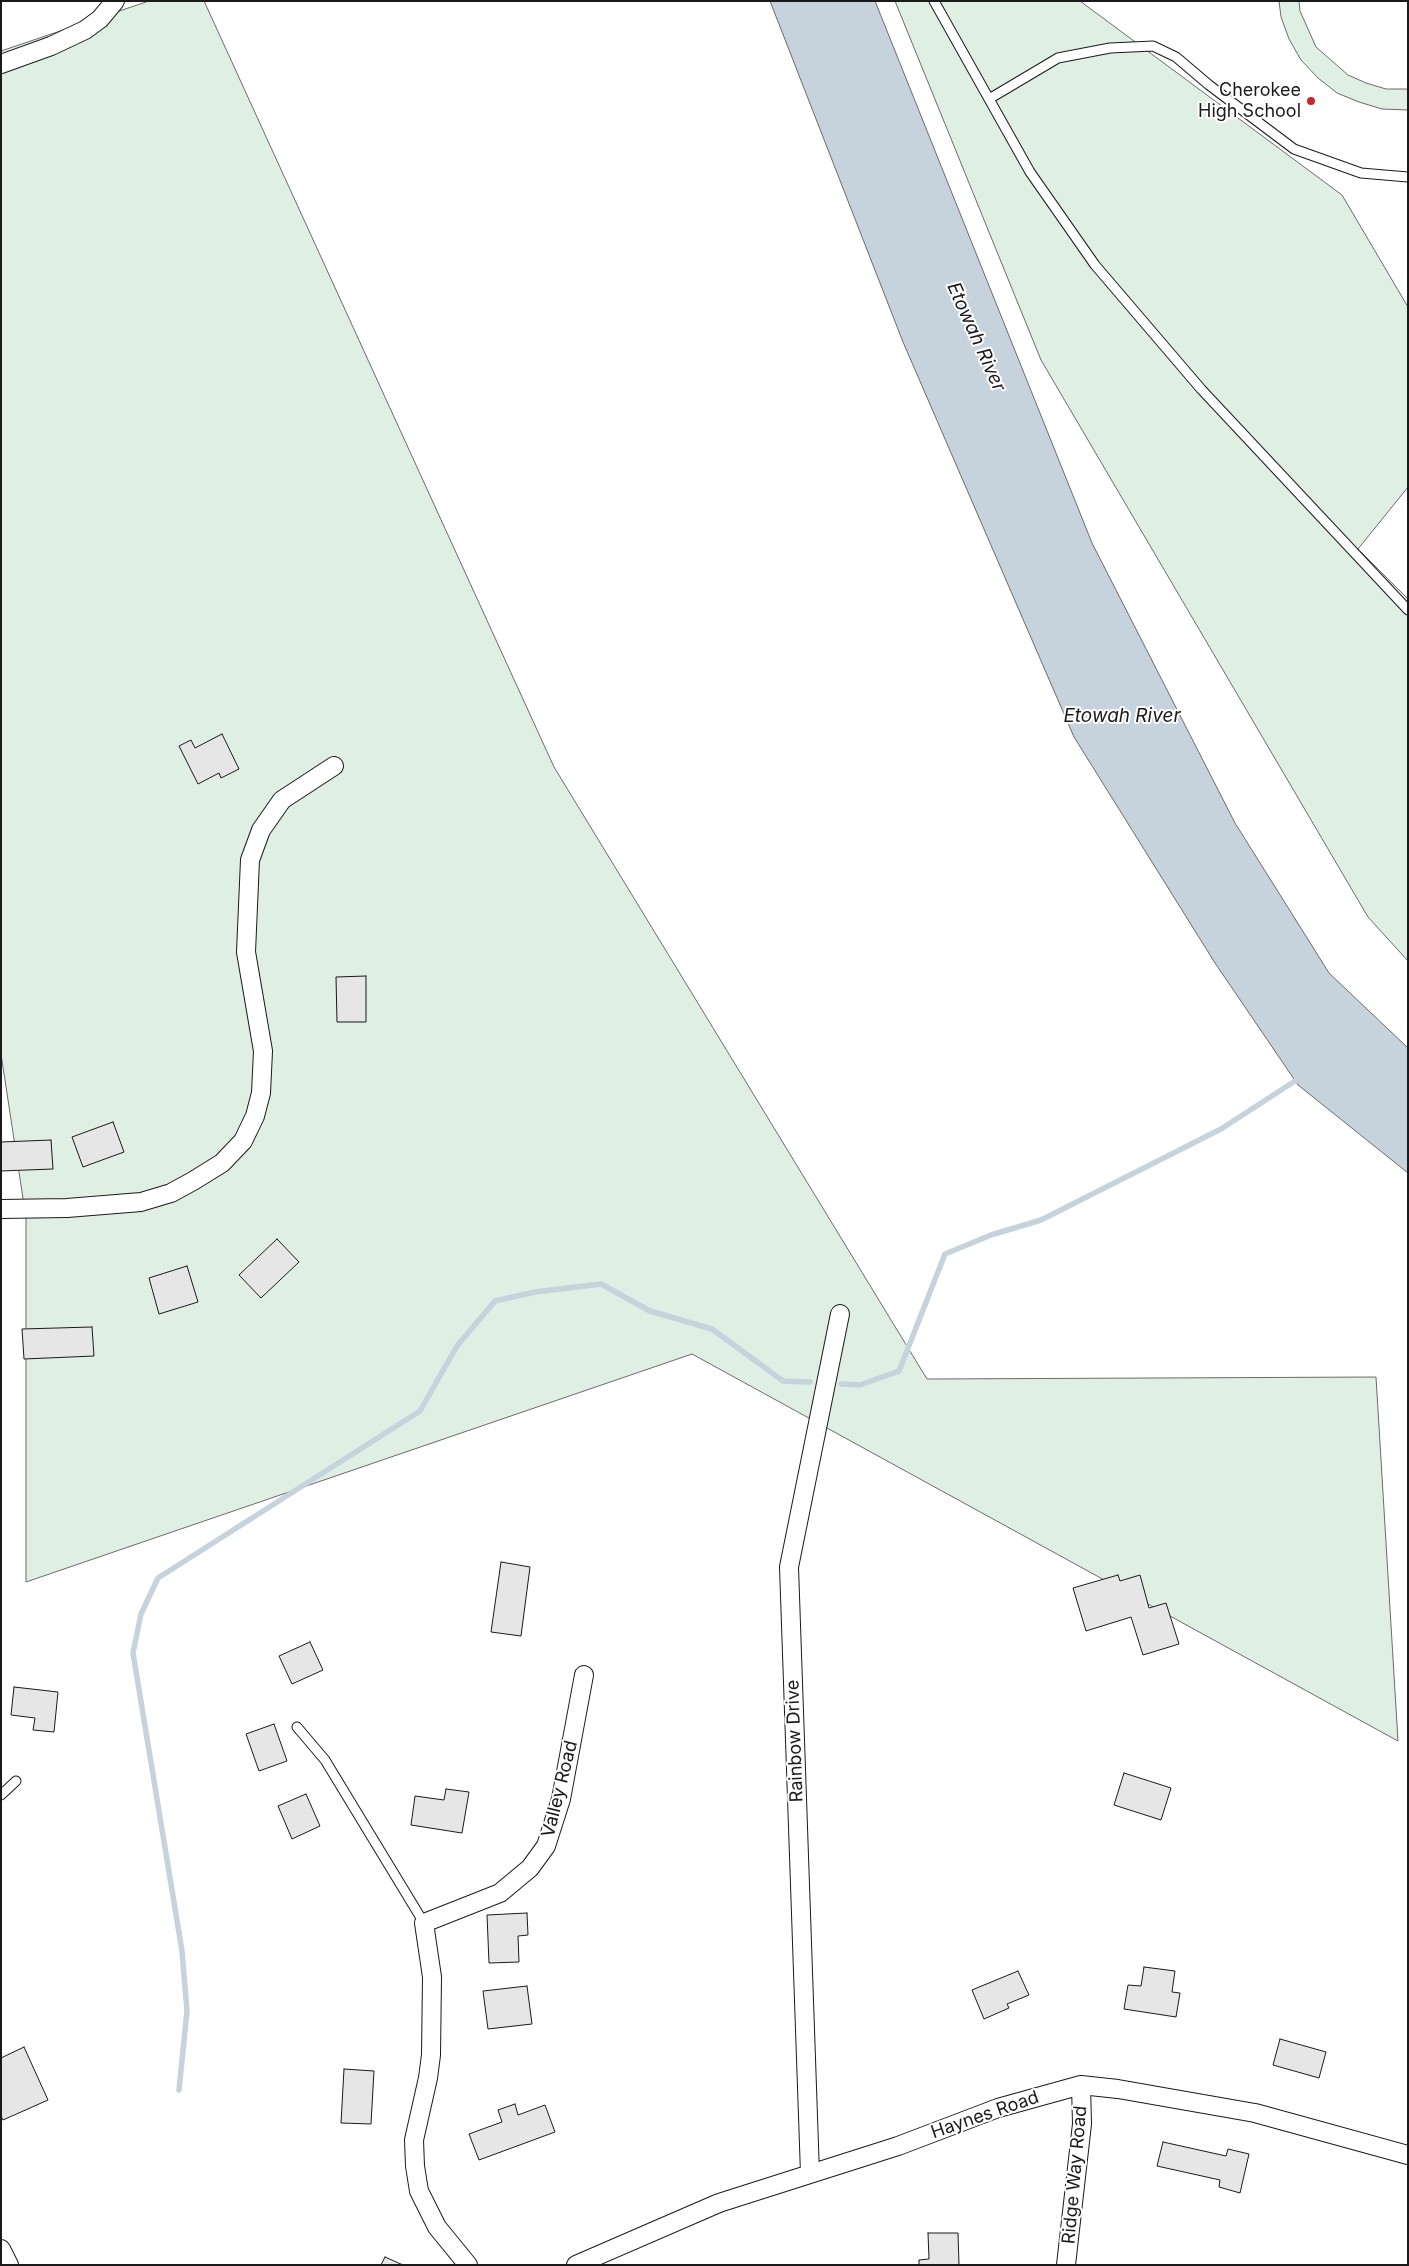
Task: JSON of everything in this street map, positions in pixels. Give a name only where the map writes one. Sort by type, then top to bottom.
[{"type":"street","points":[[1,64],[52,46],[84,30],[100,19],[115,1]]},
{"type":"street","points":[[1,1209],[67,1208],[141,1202],[171,1193],[193,1181],[222,1163],[243,1141],[256,1116],[260,1093],[263,1051],[246,952],[250,860],[261,830],[282,800],[334,766]]},
{"type":"street","name":"Rainbow Drive","points":[[810,2174],[789,1567],[840,1314]]},
{"type":"street","name":"Valley Road","points":[[424,1923],[500,1893],[530,1868],[546,1846],[561,1799],[584,1674]]},
{"type":"street","points":[[424,1923],[432,1977],[431,2055],[428,2078],[414,2140],[415,2166],[419,2191],[437,2227],[468,2265]]},
{"type":"street","name":"Haynes Road","points":[[576,2265],[719,2203],[898,2146],[998,2108],[1081,2085],[1118,2089],[1255,2113],[1408,2155]]},
{"type":"street","name":"Ridge Way Road","points":[[1066,2265],[1082,2124],[1081,2085]]},
{"type":"street","points":[[1,2249],[9,2265]]},
{"type":"lane","points":[[934,1],[1030,172],[1095,265],[1200,389],[1408,610]]},
{"type":"lane","points":[[989,99],[1058,58],[1110,48],[1153,46],[1176,56],[1209,85],[1294,149],[1361,173],[1408,177]]},
{"type":"lane","points":[[296,1727],[325,1760],[424,1923]]},
{"type":"lane","points":[[1,1794],[16,1781]]},
{"type":"green space","points":[[149,1],[204,1],[554,767],[927,1379],[1376,1377],[1398,1741],[692,1354],[26,1582],[26,1218],[1,1054],[1,51]]},
{"type":"green space","points":[[895,1],[1080,1],[1342,195],[1408,307],[1408,487],[1358,549],[1408,599],[1408,961],[1368,917],[1041,360]]},
{"type":"green space","points":[[1279,1],[1299,1],[1300,11],[1316,47],[1348,75],[1386,89],[1408,89],[1408,110],[1382,109],[1359,102],[1337,93],[1318,78],[1301,60],[1289,39],[1281,17]]},
{"type":"water","name":"Etowah River","points":[[770,1],[875,1],[1092,543],[1235,823],[1329,973],[1408,1048],[1408,1173],[1298,1085],[1215,963],[1074,737],[903,342]]},
{"type":"building","points":[[222,734],[239,769],[221,778],[219,773],[198,784],[179,746],[191,740],[195,748]]},
{"type":"building","points":[[366,976],[366,1022],[337,1022],[336,977]]},
{"type":"building","points":[[113,1122],[124,1152],[83,1167],[72,1137]]},
{"type":"building","points":[[51,1140],[53,1169],[1,1171],[1,1142]]},
{"type":"building","points":[[277,1239],[299,1262],[261,1298],[239,1275]]},
{"type":"building","points":[[187,1266],[198,1302],[159,1314],[149,1278]]},
{"type":"building","points":[[92,1327],[94,1356],[24,1359],[22,1329]]},
{"type":"building","points":[[501,1562],[530,1567],[521,1636],[491,1632]]},
{"type":"building","points":[[1118,1575],[1120,1581],[1140,1575],[1149,1608],[1166,1603],[1179,1644],[1143,1655],[1131,1617],[1086,1631],[1073,1588]]},
{"type":"building","points":[[310,1642],[323,1670],[292,1684],[279,1656]]},
{"type":"building","points":[[14,1687],[58,1692],[54,1732],[33,1730],[35,1718],[11,1715]]},
{"type":"building","points":[[274,1724],[287,1761],[259,1771],[246,1734]]},
{"type":"building","points":[[1124,1773],[1171,1788],[1161,1820],[1114,1805]]},
{"type":"building","points":[[446,1789],[469,1792],[462,1833],[411,1825],[415,1796],[444,1800]]},
{"type":"building","points":[[306,1794],[320,1826],[292,1839],[278,1806]]},
{"type":"building","points":[[527,1913],[528,1935],[518,1936],[519,1962],[489,1963],[487,1915]]},
{"type":"building","points":[[1144,1967],[1175,1971],[1172,1992],[1180,1993],[1176,2017],[1124,2009],[1128,1985],[1141,1986]]},
{"type":"building","points":[[1018,1971],[1029,1995],[1007,2004],[1009,2008],[984,2019],[972,1990]]},
{"type":"building","points":[[527,1986],[532,2024],[488,2029],[483,1991]]},
{"type":"building","points":[[1280,2039],[1326,2052],[1319,2078],[1273,2065]]},
{"type":"building","points":[[24,2047],[48,2100],[3,2120],[1,2116],[1,2058]]},
{"type":"building","points":[[344,2069],[374,2071],[371,2124],[341,2123]]},
{"type":"building","points":[[515,2104],[518,2115],[545,2105],[555,2132],[479,2160],[469,2134],[502,2122],[498,2110]]},
{"type":"building","points":[[1163,2142],[1226,2156],[1228,2149],[1249,2154],[1240,2193],[1219,2187],[1220,2180],[1157,2166]]},
{"type":"building","points":[[928,2233],[958,2233],[959,2265],[919,2265],[919,2260],[929,2259]]},
{"type":"building","points":[[385,2257],[403,2265],[381,2265]]},
{"type":"waterway","points":[[841,1384],[860,1385],[899,1371],[945,1254],[991,1235],[1041,1220],[1221,1129],[1295,1081],[1303,1080]]},
{"type":"waterway","points":[[179,2090],[187,2011],[182,1951],[133,1653],[141,1614],[158,1578],[420,1411],[457,1346],[495,1301],[535,1292],[601,1284],[650,1311],[712,1329],[783,1381],[810,1382]]},
{"type":"place","name":"Cherokee High School","points":[[1311,101]]}]
